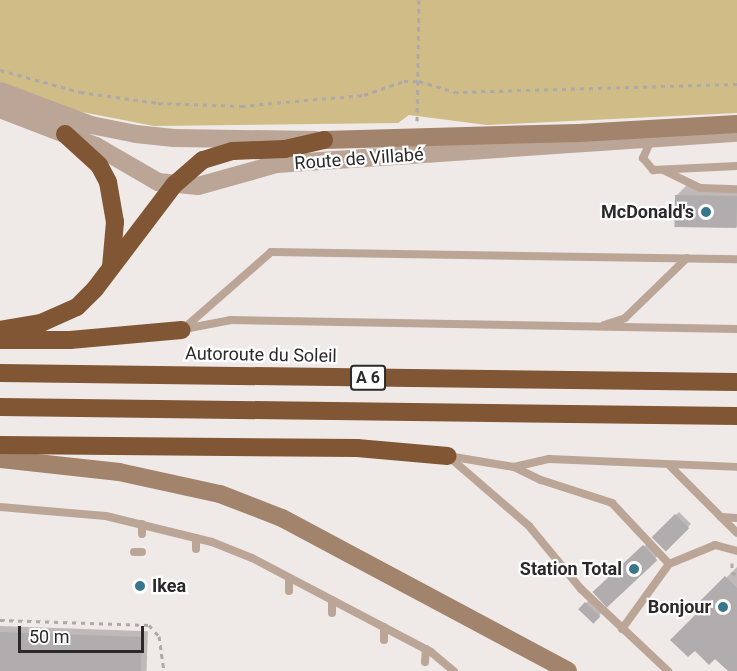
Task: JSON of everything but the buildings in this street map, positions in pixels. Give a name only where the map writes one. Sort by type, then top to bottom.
[{"type":"highway","points":[[65,134],[99,165],[108,182],[115,222],[111,268]]},
{"type":"highway","points":[[0,330],[59,317],[89,295],[188,170],[217,155],[285,149],[324,140]]},
{"type":"highway","points":[[0,340],[70,340],[182,330]]},
{"type":"highway","name":"Autoroute du Soleil","points":[[0,373],[737,382]]},
{"type":"highway","name":"A 6","points":[[0,407],[737,416]]},
{"type":"highway","points":[[0,445],[357,448],[448,456]]},
{"type":"main road","name":"Route de Villabé","points":[[324,140],[737,124]]},
{"type":"main road","points":[[0,459],[119,472],[220,494],[282,518],[568,671]]},
{"type":"street","name":"Route de Villabé","points":[[0,91],[91,125],[136,134],[174,138],[324,140]]},
{"type":"street","name":"Route de Villabé","points":[[0,109],[96,146],[147,177],[174,185],[213,184],[277,164],[737,134]]},
{"type":"lane","points":[[717,135],[737,145]]},
{"type":"lane","points":[[651,140],[643,158],[650,169],[737,166]]},
{"type":"lane","points":[[663,170],[700,188],[737,189]]},
{"type":"lane","points":[[182,330],[271,252],[737,259]]},
{"type":"lane","points":[[602,326],[625,318],[687,258]]},
{"type":"lane","points":[[182,330],[231,320],[737,329]]},
{"type":"lane","points":[[448,456],[513,467],[541,480],[612,503],[669,564]]},
{"type":"lane","points":[[448,456],[529,526],[581,589],[668,671]]},
{"type":"lane","points":[[513,467],[549,459],[671,467],[737,467]]},
{"type":"lane","points":[[671,467],[737,533]]},
{"type":"lane","points":[[0,507],[106,516],[196,538],[237,552],[426,649],[454,671]]},
{"type":"lane","points":[[721,517],[737,518]]},
{"type":"lane","points":[[142,524],[142,534]]},
{"type":"lane","points":[[196,538],[196,549]]},
{"type":"lane","points":[[622,629],[669,564],[715,545],[737,551]]},
{"type":"lane","points":[[236,564],[237,552]]},
{"type":"lane","points":[[289,591],[290,578]]},
{"type":"lane","points":[[332,600],[332,613]]},
{"type":"lane","points":[[384,627],[384,640]]},
{"type":"lane","points":[[425,662],[426,649]]},
{"type":"path","points":[[418,138],[419,0]]},
{"type":"path","points":[[0,70],[80,92],[158,103],[241,106],[364,95],[404,81],[419,81],[454,92],[737,84]]},
{"type":"path","points":[[729,559],[737,576]]},
{"type":"path","points":[[0,620],[149,625],[159,636],[164,671]]},
{"type":"shaded area","points":[[0,0],[737,0],[737,113],[487,125],[409,115],[398,123],[154,126],[77,111],[0,83]]},
{"type":"place","name":"McDonald's","points":[[706,212]]},
{"type":"place","name":"Station Total","points":[[634,569]]},
{"type":"place","name":"Ikea","points":[[140,586]]},
{"type":"place","name":"Bonjour","points":[[723,607]]}]
